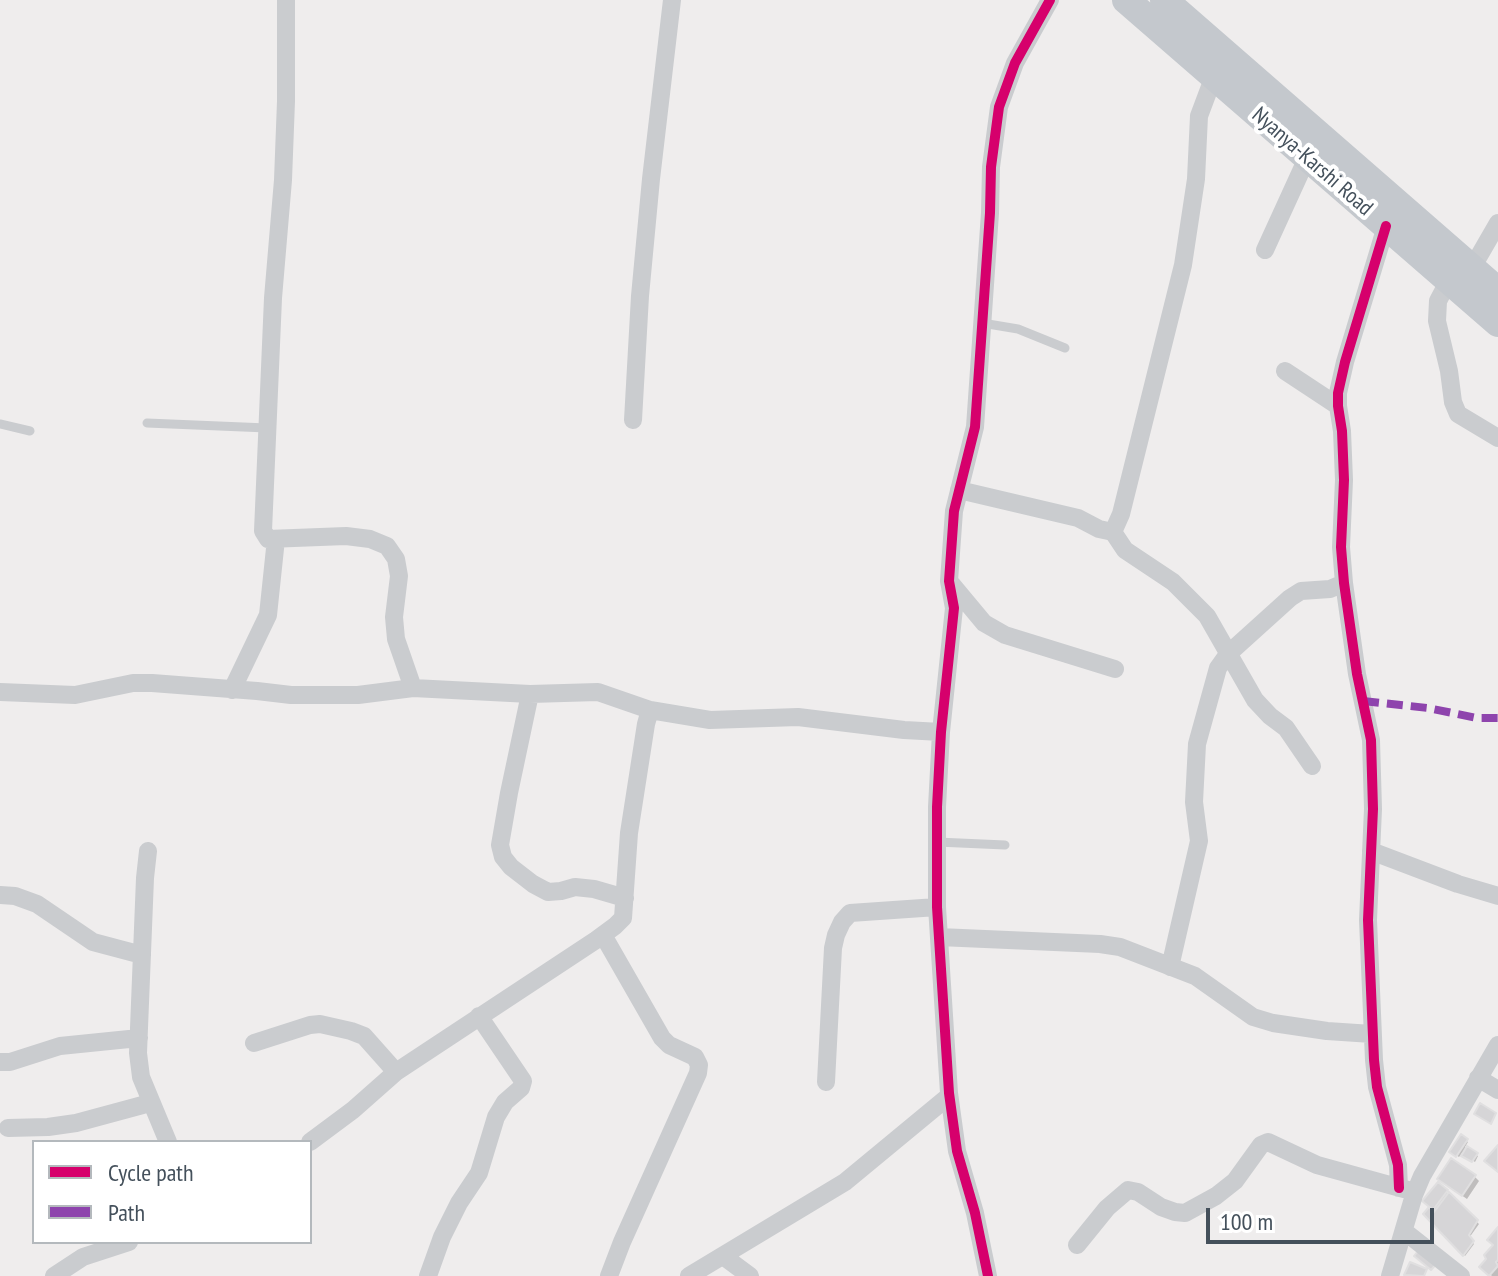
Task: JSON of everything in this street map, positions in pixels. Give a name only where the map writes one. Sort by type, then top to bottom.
[{"type":"main road","name":"Nyanya-Karshi Road","points":[[1126,0],[1386,226],[1460,274],[1498,291]]},
{"type":"main road","name":"Nyanya-Karshi Road","points":[[1164,0],[1460,274],[1498,323]]},
{"type":"street","points":[[286,0],[284,164],[273,298],[263,531],[268,539],[346,536],[370,539],[387,546],[396,559],[399,576],[394,617],[396,639],[413,688]]},
{"type":"street","points":[[633,420],[640,296],[672,0]]},
{"type":"street","points":[[988,1276],[975,1213],[957,1151],[949,1096],[937,907],[937,807],[954,608],[949,581],[954,511],[975,427],[991,167],[999,107],[1015,63],[1050,0]]},
{"type":"street","points":[[1113,532],[1121,514],[1183,265],[1196,179],[1199,116],[1214,76]]},
{"type":"street","points":[[1265,250],[1307,158]]},
{"type":"street","points":[[1498,223],[1438,301],[1437,321],[1458,414],[1498,438]]},
{"type":"street","points":[[1386,226],[1345,362],[1338,406],[1344,480],[1341,547],[1344,583],[1357,674],[1371,740],[1373,809],[1368,920],[1372,1034],[1377,1087],[1407,1190],[1404,1231],[1390,1276]]},
{"type":"street","points":[[1285,371],[1338,406]]},
{"type":"street","points":[[959,490],[1078,518],[1099,529],[1113,532],[1125,550],[1173,582],[1207,616],[1255,700],[1286,728],[1312,766]]},
{"type":"street","points":[[232,690],[268,615],[276,539]]},
{"type":"street","points":[[949,581],[984,623],[1005,635],[1115,669]]},
{"type":"street","points":[[1170,967],[1199,841],[1194,802],[1197,744],[1218,668],[1228,654],[1275,610],[1301,591],[1330,589],[1344,583]]},
{"type":"street","points":[[0,692],[75,695],[133,683],[178,684],[291,695],[358,695],[413,688],[530,694],[598,692],[650,710],[710,720],[798,717],[941,732]]},
{"type":"street","points":[[530,694],[506,806],[500,845],[503,857],[511,867],[548,892],[575,887],[625,898]]},
{"type":"street","points":[[312,1141],[396,1072],[603,935],[623,918],[629,833],[650,710]]},
{"type":"street","points":[[148,851],[139,1038],[141,1077],[167,1140]]},
{"type":"street","points":[[1371,851],[1498,896]]},
{"type":"street","points":[[0,895],[15,896],[37,904],[93,942],[142,955]]},
{"type":"street","points":[[826,1082],[833,948],[842,922],[850,913],[937,907]]},
{"type":"street","points":[[603,935],[662,1038],[669,1045],[695,1057],[699,1065],[609,1276]]},
{"type":"street","points":[[939,937],[1120,947],[1195,976],[1253,1017],[1327,1031],[1372,1034]]},
{"type":"street","points":[[428,1276],[442,1237],[479,1173],[496,1117],[505,1102],[521,1088],[523,1081],[479,1016]]},
{"type":"street","points":[[254,1043],[310,1025],[335,1027],[364,1036],[396,1072]]},
{"type":"street","points":[[0,1062],[10,1062],[60,1046],[139,1038]]},
{"type":"street","points":[[1407,1190],[1422,1176],[1498,1045]]},
{"type":"street","points":[[1478,1078],[1498,1090]]},
{"type":"street","points":[[689,1276],[845,1182],[949,1096]]},
{"type":"street","points":[[8,1128],[76,1123],[150,1103]]},
{"type":"street","points":[[1077,1245],[1107,1208],[1128,1190],[1138,1192],[1161,1207],[1185,1213],[1235,1181],[1261,1145],[1268,1142],[1317,1165],[1407,1190]]},
{"type":"street","points":[[1404,1231],[1461,1276]]},
{"type":"street","points":[[54,1276],[83,1257],[123,1244]]},
{"type":"street","points":[[723,1256],[750,1276]]},
{"type":"lane","points":[[982,323],[1018,329],[1065,348]]},
{"type":"lane","points":[[147,423],[267,428]]},
{"type":"lane","points":[[0,424],[30,431]]},
{"type":"lane","points":[[937,842],[1005,845]]},
{"type":"building","points":[[1480,1103],[1496,1113],[1491,1124],[1474,1114]]},
{"type":"building","points":[[1461,1134],[1468,1139],[1456,1157],[1449,1152]]},
{"type":"building","points":[[1498,1145],[1498,1172],[1484,1161]]},
{"type":"building","points":[[1467,1146],[1478,1153],[1472,1162],[1461,1156]]},
{"type":"building","points":[[1451,1158],[1476,1175],[1462,1196],[1437,1179]]},
{"type":"building","points":[[1438,1182],[1448,1190],[1433,1210],[1422,1201]]},
{"type":"building","points":[[1449,1192],[1478,1220],[1469,1235],[1474,1241],[1463,1256],[1423,1214],[1429,1207],[1434,1212]]},
{"type":"building","points":[[1498,1227],[1498,1266],[1489,1276],[1479,1267],[1493,1245],[1487,1240]]},
{"type":"building","points":[[1422,1246],[1439,1261],[1431,1270],[1414,1256]]},
{"type":"building","points":[[1410,1262],[1427,1269],[1424,1276],[1404,1275]]},
{"type":"marked path","points":[[1363,701],[1428,708],[1477,718],[1498,718]]},
{"type":"cycle path","points":[[988,1276],[975,1213],[957,1151],[949,1093],[937,907],[937,807],[954,608],[949,581],[954,511],[975,427],[991,167],[999,107],[1015,63],[1050,0]]},
{"type":"cycle path","points":[[1386,226],[1345,362],[1338,406],[1344,480],[1341,547],[1344,583],[1357,674],[1371,740],[1373,809],[1368,920],[1374,1060],[1377,1087],[1398,1165],[1399,1188]]}]
